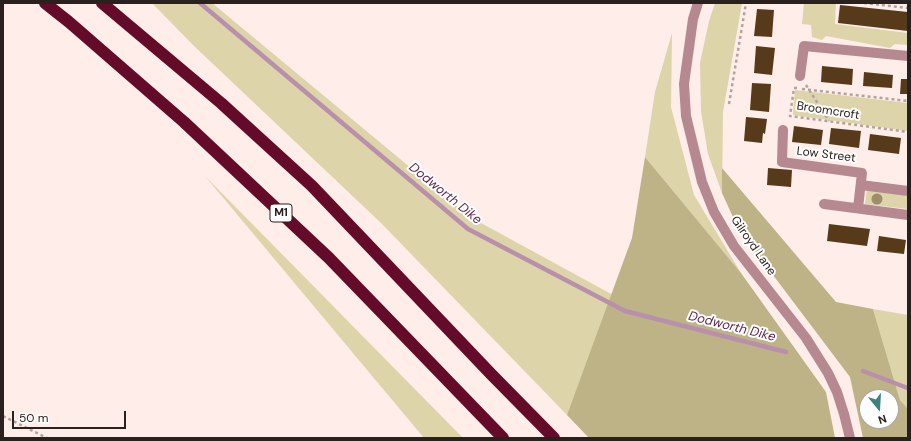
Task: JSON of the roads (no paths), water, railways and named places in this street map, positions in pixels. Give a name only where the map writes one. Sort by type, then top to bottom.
[{"type":"highway","name":"M1","points":[[45,3],[184,122],[329,258],[503,438]]},
{"type":"highway","points":[[102,3],[221,103],[312,186],[554,438]]},
{"type":"street","name":"Gilroyd Lane","points":[[698,3],[693,19],[684,84],[686,116],[702,182],[714,212],[734,246],[806,338],[828,373],[842,406],[850,438]]},
{"type":"street","points":[[800,76],[804,46],[908,56]]},
{"type":"street","name":"Low Street","points":[[783,130],[782,162],[862,173],[861,185]]},
{"type":"street","points":[[858,208],[861,185],[908,191]]},
{"type":"street","points":[[824,204],[908,215]]},
{"type":"waterway","name":"Dodworth Dike","points":[[200,3],[468,229],[625,311],[786,352]]},
{"type":"waterway","name":"Dodworth Dike","points":[[863,371],[908,388]]}]
